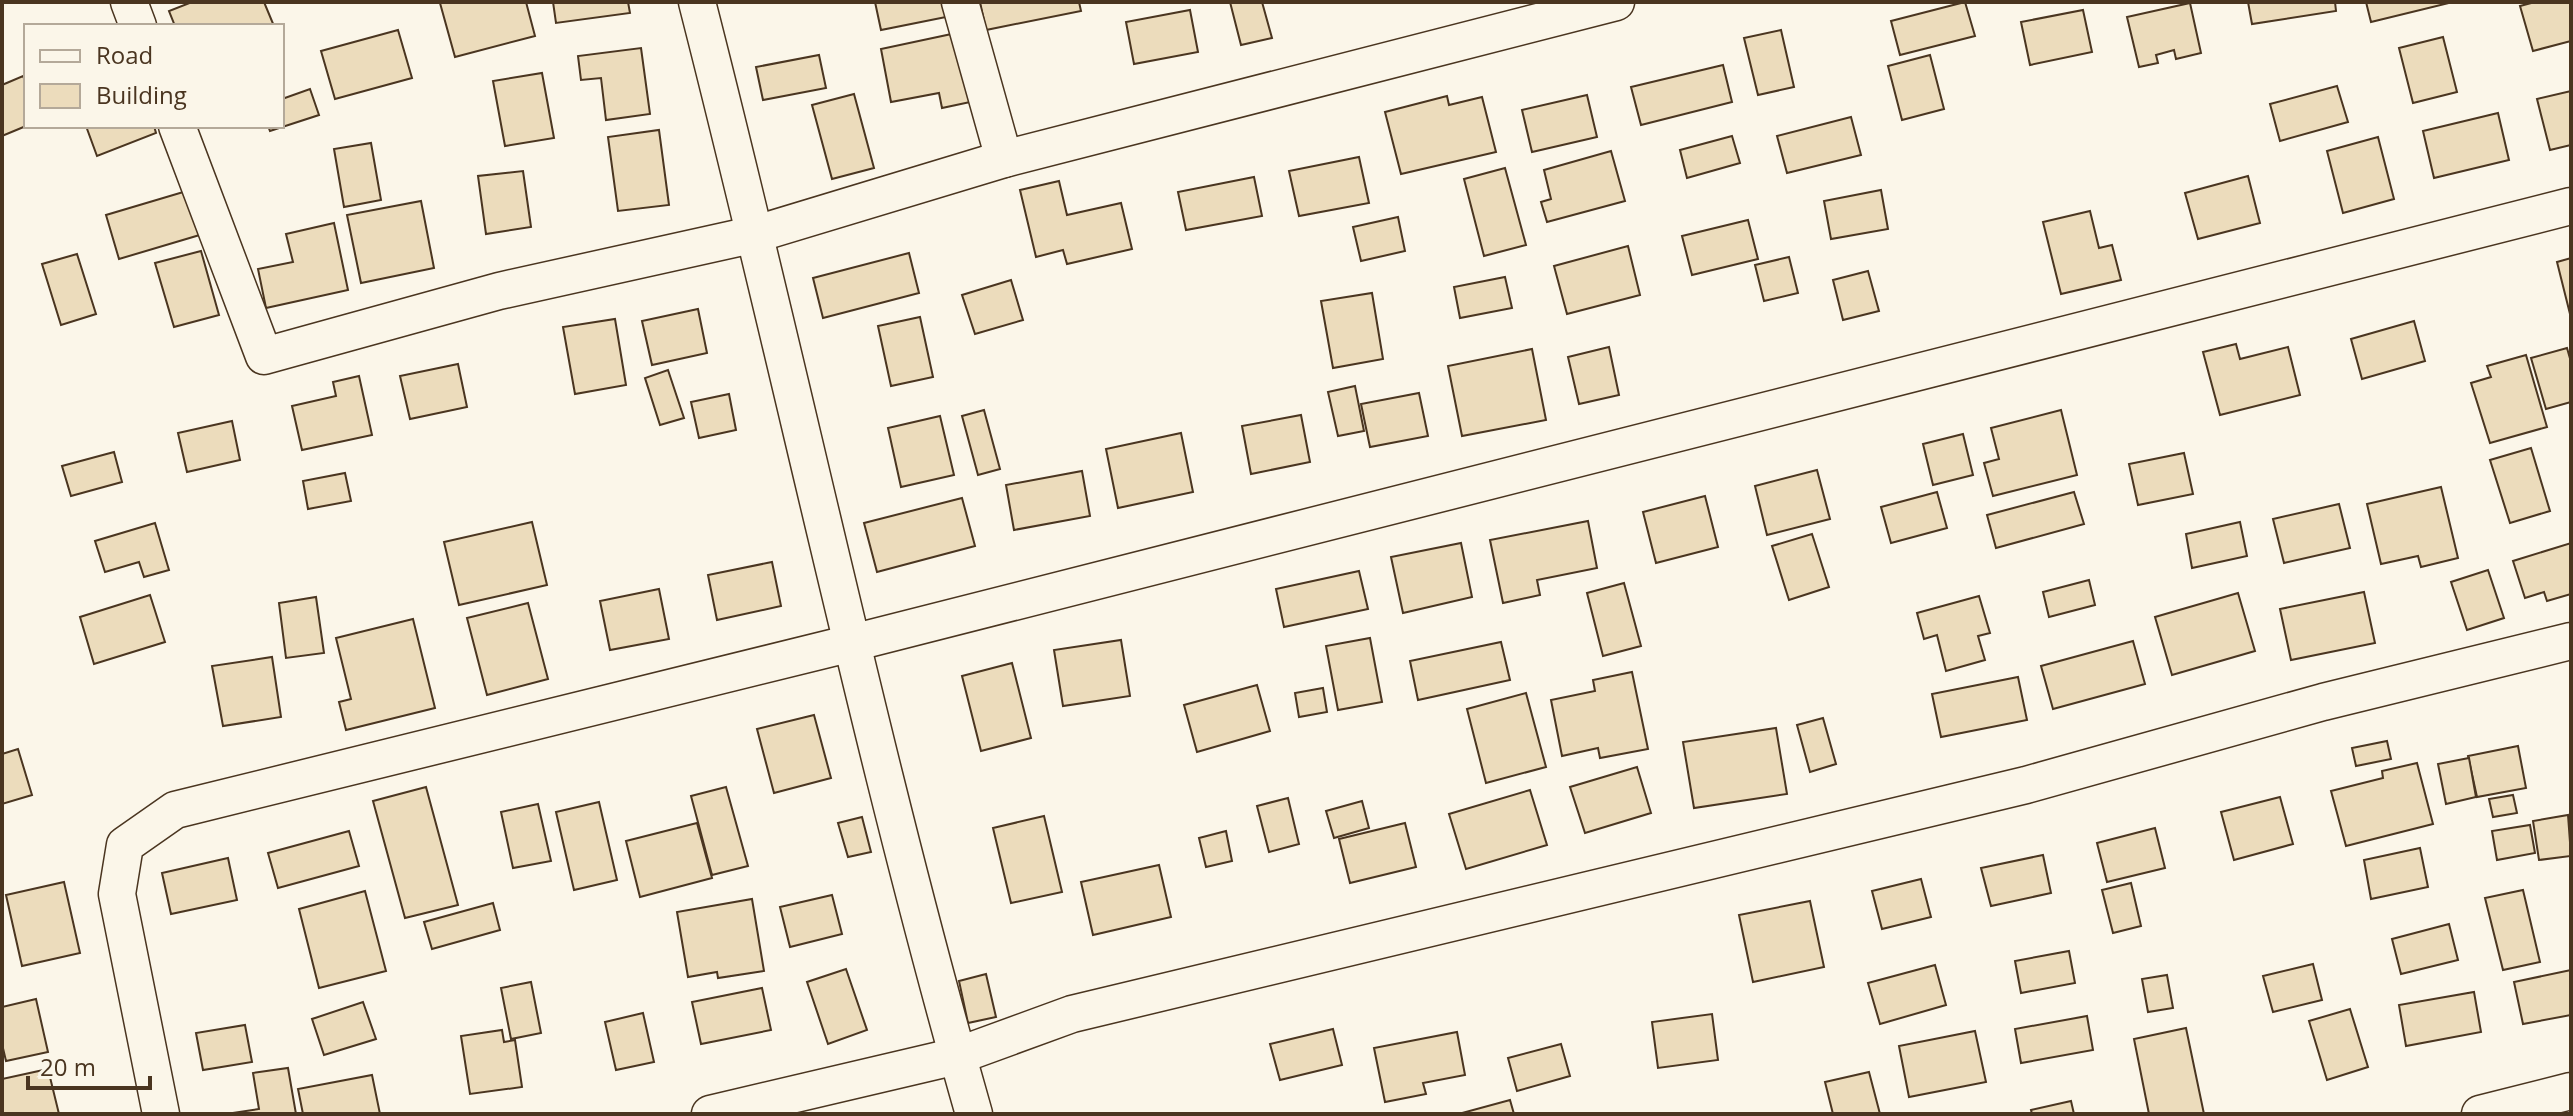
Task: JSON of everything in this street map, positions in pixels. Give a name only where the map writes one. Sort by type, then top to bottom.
[{"type":"street","points":[[129,2],[137,24]]},
{"type":"street","points":[[697,2],[756,234],[852,643],[974,1114]]},
{"type":"street","points":[[960,2],[1004,159]]},
{"type":"street","points":[[178,128],[264,356],[499,291],[756,234],[1004,159],[1616,2]]},
{"type":"street","points":[[161,1114],[117,894],[125,845],[175,810],[852,643],[2571,206]]},
{"type":"street","points":[[710,1114],[957,1056],[1072,1014],[2026,785],[2323,702],[2571,641]]},
{"type":"street","points":[[2480,1114],[2571,1091]]},
{"type":"building","points":[[192,2],[264,2],[273,24],[174,24],[169,11]]},
{"type":"building","points":[[526,2],[535,36],[455,57],[440,3]]},
{"type":"building","points":[[553,2],[628,2],[630,13],[556,23]]},
{"type":"building","points":[[875,2],[953,2],[956,15],[881,30]]},
{"type":"building","points":[[980,2],[1079,2],[1081,11],[986,30]]},
{"type":"building","points":[[1230,2],[1262,2],[1272,38],[1241,45]]},
{"type":"building","points":[[1965,2],[1975,36],[1900,55],[1891,21]]},
{"type":"building","points":[[2248,2],[2335,2],[2336,11],[2252,24]]},
{"type":"building","points":[[2366,2],[2448,2],[2449,3],[2371,22]]},
{"type":"building","points":[[2535,2],[2571,2],[2571,41],[2533,51],[2520,6]]},
{"type":"building","points":[[2190,3],[2201,53],[2176,59],[2174,50],[2156,55],[2158,63],[2139,67],[2127,17]]},
{"type":"building","points":[[1190,10],[1198,52],[1134,64],[1126,22]]},
{"type":"building","points":[[2083,10],[2092,52],[2030,65],[2021,22]]},
{"type":"building","points":[[398,30],[412,78],[335,99],[321,51]]},
{"type":"building","points":[[1781,30],[1794,87],[1758,95],[1744,38]]},
{"type":"building","points":[[961,32],[975,101],[942,108],[939,93],[891,102],[881,49]]},
{"type":"building","points":[[2443,37],[2457,92],[2413,103],[2399,48]]},
{"type":"building","points":[[641,48],[650,114],[606,120],[601,78],[581,80],[578,56]]},
{"type":"building","points":[[819,55],[826,88],[763,100],[756,67]]},
{"type":"building","points":[[1930,55],[1944,109],[1902,120],[1888,66]]},
{"type":"building","points":[[1723,65],[1732,102],[1641,125],[1631,87]]},
{"type":"building","points":[[542,73],[554,138],[505,146],[493,81]]},
{"type":"building","points":[[23,76],[24,78],[24,127],[2,136],[2,85]]},
{"type":"building","points":[[2337,86],[2348,122],[2280,141],[2270,104]]},
{"type":"building","points":[[310,89],[319,115],[284,126],[284,98]]},
{"type":"building","points":[[2571,91],[2571,145],[2550,150],[2537,99]]},
{"type":"building","points":[[854,94],[874,168],[832,179],[812,105]]},
{"type":"building","points":[[1587,95],[1597,137],[1532,152],[1522,110]]},
{"type":"building","points":[[1447,96],[1449,105],[1482,97],[1496,152],[1401,174],[1385,112]]},
{"type":"building","points":[[2498,113],[2509,160],[2434,178],[2423,131]]},
{"type":"building","points":[[1851,117],[1861,155],[1787,173],[1777,136]]},
{"type":"building","points":[[87,128],[155,128],[156,133],[97,156]]},
{"type":"building","points":[[659,130],[669,205],[618,211],[608,137]]},
{"type":"building","points":[[1732,136],[1740,163],[1687,178],[1680,150]]},
{"type":"building","points":[[2378,137],[2394,199],[2343,213],[2327,151]]},
{"type":"building","points":[[371,143],[381,200],[344,207],[334,149]]},
{"type":"building","points":[[1611,151],[1625,201],[1547,222],[1541,202],[1551,199],[1544,170]]},
{"type":"building","points":[[1359,157],[1369,203],[1299,216],[1289,171]]},
{"type":"building","points":[[1505,168],[1526,245],[1484,256],[1464,179]]},
{"type":"building","points":[[523,171],[531,227],[486,234],[478,176]]},
{"type":"building","points":[[2248,176],[2260,223],[2198,239],[2185,193]]},
{"type":"building","points":[[1254,177],[1262,216],[1186,230],[1178,192]]},
{"type":"building","points":[[1059,181],[1067,215],[1121,203],[1132,249],[1067,264],[1063,250],[1036,257],[1020,190]]},
{"type":"building","points":[[190,190],[203,234],[119,259],[106,215]]},
{"type":"building","points":[[1881,190],[1888,229],[1831,239],[1824,201]]},
{"type":"building","points":[[421,201],[434,268],[361,283],[347,215]]},
{"type":"building","points":[[2090,211],[2099,248],[2112,245],[2121,280],[2061,294],[2043,222]]},
{"type":"building","points":[[1398,217],[1405,251],[1361,261],[1353,227]]},
{"type":"building","points":[[1748,220],[1758,259],[1692,275],[1682,236]]},
{"type":"building","points":[[334,223],[348,290],[266,308],[258,269],[293,262],[286,234]]},
{"type":"building","points":[[1628,246],[1640,295],[1567,314],[1554,266]]},
{"type":"building","points":[[201,251],[219,315],[174,327],[155,263]]},
{"type":"building","points":[[909,253],[919,293],[823,318],[813,278]]},
{"type":"building","points":[[77,254],[96,314],[61,325],[42,264]]},
{"type":"building","points":[[1789,257],[1798,293],[1764,301],[1755,265]]},
{"type":"building","points":[[2571,258],[2571,318],[2557,262]]},
{"type":"building","points":[[1868,271],[1879,311],[1843,320],[1833,280]]},
{"type":"building","points":[[1505,277],[1512,308],[1460,318],[1454,287]]},
{"type":"building","points":[[1011,280],[1023,320],[975,334],[962,295]]},
{"type":"building","points":[[1372,293],[1383,359],[1333,368],[1321,301]]},
{"type":"building","points":[[698,309],[707,353],[652,365],[642,321]]},
{"type":"building","points":[[920,317],[933,377],[891,386],[878,326]]},
{"type":"building","points":[[615,319],[626,385],[575,394],[563,327]]},
{"type":"building","points":[[2414,321],[2425,361],[2362,379],[2351,339]]},
{"type":"building","points":[[2236,344],[2240,359],[2288,347],[2300,395],[2220,415],[2203,352]]},
{"type":"building","points":[[1609,347],[1619,395],[1579,404],[1568,357]]},
{"type":"building","points":[[2567,348],[2571,362],[2571,402],[2546,409],[2531,358]]},
{"type":"building","points":[[1532,349],[1546,420],[1462,436],[1448,366]]},
{"type":"building","points":[[2526,355],[2547,427],[2490,443],[2471,383],[2491,377],[2487,366]]},
{"type":"building","points":[[458,364],[467,407],[410,419],[400,376]]},
{"type":"building","points":[[668,370],[684,418],[660,425],[645,378]]},
{"type":"building","points":[[359,376],[372,435],[302,450],[292,406],[336,396],[333,382]]},
{"type":"building","points":[[1355,386],[1364,431],[1338,436],[1328,392]]},
{"type":"building","points":[[1419,393],[1428,436],[1370,447],[1361,404]]},
{"type":"building","points":[[729,394],[736,430],[699,438],[691,402]]},
{"type":"building","points":[[984,410],[1000,469],[978,475],[962,416]]},
{"type":"building","points":[[2061,410],[2077,475],[1993,496],[1984,463],[1999,459],[1991,428]]},
{"type":"building","points":[[1301,415],[1310,462],[1251,474],[1242,426]]},
{"type":"building","points":[[940,416],[954,475],[901,487],[888,428]]},
{"type":"building","points":[[232,421],[240,460],[187,472],[178,433]]},
{"type":"building","points":[[1181,433],[1193,492],[1118,508],[1106,449]]},
{"type":"building","points":[[1963,434],[1973,475],[1933,485],[1923,444]]},
{"type":"building","points":[[2531,448],[2550,511],[2510,523],[2490,460]]},
{"type":"building","points":[[114,452],[122,482],[71,496],[62,466]]},
{"type":"building","points":[[2184,453],[2193,494],[2138,505],[2129,464]]},
{"type":"building","points":[[1817,470],[1830,519],[1767,535],[1755,486]]},
{"type":"building","points":[[1082,471],[1090,516],[1014,530],[1006,485]]},
{"type":"building","points":[[345,473],[351,501],[308,509],[303,481]]},
{"type":"building","points":[[2441,487],[2458,558],[2421,567],[2418,556],[2381,564],[2367,504]]},
{"type":"building","points":[[1937,492],[1947,528],[1891,543],[1881,507]]},
{"type":"building","points":[[2074,492],[2084,524],[1996,548],[1987,515]]},
{"type":"building","points":[[1705,496],[1718,547],[1656,563],[1643,512]]},
{"type":"building","points":[[962,498],[975,546],[877,572],[864,523]]},
{"type":"building","points":[[2339,504],[2350,548],[2284,563],[2273,519]]},
{"type":"building","points":[[1588,521],[1597,568],[1537,580],[1540,595],[1503,603],[1490,540]]},
{"type":"building","points":[[532,522],[547,585],[459,605],[444,542]]},
{"type":"building","points":[[2240,522],[2247,556],[2192,568],[2186,534]]},
{"type":"building","points":[[155,523],[169,570],[144,577],[139,562],[105,572],[95,541]]},
{"type":"building","points":[[1812,534],[1829,587],[1789,600],[1772,546]]},
{"type":"building","points":[[1461,543],[1472,597],[1403,613],[1391,557]]},
{"type":"building","points":[[2571,543],[2571,594],[2547,601],[2544,592],[2525,598],[2513,561]]},
{"type":"building","points":[[772,562],[781,606],[717,620],[708,575]]},
{"type":"building","points":[[2488,570],[2504,618],[2467,630],[2451,582]]},
{"type":"building","points":[[1359,571],[1368,609],[1284,627],[1276,589]]},
{"type":"building","points":[[2089,580],[2095,605],[2049,617],[2043,592]]},
{"type":"building","points":[[1624,583],[1641,646],[1603,656],[1587,593]]},
{"type":"building","points":[[659,589],[669,639],[610,650],[600,601]]},
{"type":"building","points":[[2364,592],[2375,643],[2291,660],[2280,609]]},
{"type":"building","points":[[2238,593],[2255,651],[2172,675],[2155,617]]},
{"type":"building","points":[[150,595],[165,642],[94,664],[80,617]]},
{"type":"building","points":[[1979,596],[1990,633],[1978,636],[1985,660],[1946,671],[1937,635],[1924,639],[1917,613]]},
{"type":"building","points":[[316,597],[324,653],[286,658],[279,603]]},
{"type":"building","points":[[528,603],[548,679],[487,695],[467,618]]},
{"type":"building","points":[[413,619],[435,708],[346,730],[339,702],[351,699],[336,638]]},
{"type":"building","points":[[1370,638],[1382,702],[1338,710],[1326,646]]},
{"type":"building","points":[[1121,640],[1130,696],[1063,706],[1054,650]]},
{"type":"building","points":[[2133,641],[2145,684],[2053,709],[2041,666]]},
{"type":"building","points":[[1501,642],[1510,680],[1418,700],[1410,661]]},
{"type":"building","points":[[272,657],[281,717],[223,726],[212,666]]},
{"type":"building","points":[[1012,663],[1031,738],[981,751],[962,676]]},
{"type":"building","points":[[1632,672],[1648,749],[1600,758],[1598,748],[1562,756],[1551,700],[1595,691],[1593,680]]},
{"type":"building","points":[[2018,677],[2027,720],[1941,737],[1932,694]]},
{"type":"building","points":[[1257,685],[1270,731],[1197,752],[1184,705]]},
{"type":"building","points":[[1323,688],[1327,712],[1299,717],[1295,693]]},
{"type":"building","points":[[1526,693],[1546,767],[1486,783],[1467,709]]},
{"type":"building","points":[[814,715],[831,778],[774,793],[757,729]]},
{"type":"building","points":[[1823,718],[1836,764],[1810,772],[1797,725]]},
{"type":"building","points":[[1776,728],[1787,794],[1694,808],[1683,742]]},
{"type":"building","points":[[2387,741],[2391,759],[2356,766],[2352,748]]},
{"type":"building","points":[[2518,746],[2526,788],[2477,797],[2468,756]]},
{"type":"building","points":[[18,749],[32,795],[2,804],[2,754]]},
{"type":"building","points":[[2469,758],[2476,797],[2446,804],[2438,764]]},
{"type":"building","points":[[2417,763],[2433,824],[2346,846],[2331,791],[2383,778],[2382,771]]},
{"type":"building","points":[[1637,767],[1651,813],[1585,833],[1570,787]]},
{"type":"building","points":[[426,787],[458,905],[405,918],[373,801]]},
{"type":"building","points":[[726,787],[748,866],[712,875],[691,796]]},
{"type":"building","points":[[1530,790],[1547,845],[1466,869],[1449,814]]},
{"type":"building","points":[[2513,795],[2517,813],[2493,817],[2489,799]]},
{"type":"building","points":[[2280,797],[2293,844],[2234,860],[2221,812]]},
{"type":"building","points":[[1288,798],[1299,844],[1269,852],[1257,806]]},
{"type":"building","points":[[1362,801],[1369,828],[1334,838],[1326,811]]},
{"type":"building","points":[[599,802],[617,880],[574,890],[556,812]]},
{"type":"building","points":[[538,804],[551,861],[513,868],[501,812]]},
{"type":"building","points":[[2568,815],[2571,856],[2539,860],[2533,821]]},
{"type":"building","points":[[1044,816],[1062,892],[1011,903],[993,828]]},
{"type":"building","points":[[862,817],[871,852],[848,857],[838,823]]},
{"type":"building","points":[[697,823],[712,878],[640,897],[626,841]]},
{"type":"building","points":[[1405,823],[1416,867],[1350,883],[1339,839]]},
{"type":"building","points":[[2530,825],[2535,853],[2497,860],[2492,831]]},
{"type":"building","points":[[2155,828],[2165,868],[2107,882],[2097,843]]},
{"type":"building","points":[[349,831],[359,866],[278,888],[268,853]]},
{"type":"building","points":[[1226,831],[1232,861],[1206,867],[1199,838]]},
{"type":"building","points":[[2420,848],[2428,887],[2371,899],[2364,860]]},
{"type":"building","points":[[2043,855],[2051,893],[1991,906],[1981,868]]},
{"type":"building","points":[[228,858],[237,900],[171,914],[162,873]]},
{"type":"building","points":[[1159,865],[1171,917],[1093,935],[1081,882]]},
{"type":"building","points":[[1921,879],[1931,917],[1882,929],[1872,891]]},
{"type":"building","points":[[64,882],[80,953],[22,966],[6,895]]},
{"type":"building","points":[[2131,883],[2141,926],[2113,933],[2102,890]]},
{"type":"building","points":[[2523,890],[2540,962],[2503,970],[2485,898]]},
{"type":"building","points":[[365,891],[386,971],[319,988],[299,909]]},
{"type":"building","points":[[832,895],[842,934],[790,947],[780,907]]},
{"type":"building","points":[[752,899],[764,971],[718,978],[717,972],[688,977],[677,912]]},
{"type":"building","points":[[1810,901],[1824,967],[1753,982],[1739,915]]},
{"type":"building","points":[[493,903],[500,930],[432,949],[424,922]]},
{"type":"building","points":[[2449,924],[2458,960],[2401,974],[2392,939]]},
{"type":"building","points":[[2069,951],[2075,983],[2021,993],[2015,961]]},
{"type":"building","points":[[2313,964],[2322,1000],[2273,1012],[2263,976]]},
{"type":"building","points":[[1935,965],[1946,1005],[1880,1024],[1868,983]]},
{"type":"building","points":[[846,969],[867,1030],[828,1044],[807,982]]},
{"type":"building","points":[[2571,970],[2571,1015],[2523,1024],[2514,982]]},
{"type":"building","points":[[986,974],[996,1017],[968,1023],[959,981]]},
{"type":"building","points":[[2167,975],[2173,1008],[2148,1012],[2142,979]]},
{"type":"building","points":[[531,982],[541,1033],[511,1039],[501,988]]},
{"type":"building","points":[[762,988],[771,1030],[701,1044],[692,1002]]},
{"type":"building","points":[[2474,992],[2481,1032],[2406,1046],[2399,1005]]},
{"type":"building","points":[[36,999],[48,1052],[6,1061],[2,1044],[2,1007]]},
{"type":"building","points":[[363,1002],[376,1039],[324,1055],[312,1019]]},
{"type":"building","points":[[2350,1009],[2368,1067],[2327,1080],[2309,1021]]},
{"type":"building","points":[[643,1013],[654,1062],[616,1070],[605,1022]]},
{"type":"building","points":[[1712,1014],[1718,1060],[1658,1068],[1652,1022]]},
{"type":"building","points":[[2087,1016],[2093,1050],[2021,1063],[2015,1029]]},
{"type":"building","points":[[245,1025],[252,1062],[203,1070],[196,1033]]},
{"type":"building","points":[[2186,1028],[2204,1114],[2149,1114],[2134,1039]]},
{"type":"building","points":[[1333,1029],[1342,1065],[1280,1080],[1270,1044]]},
{"type":"building","points":[[502,1030],[504,1042],[515,1040],[522,1087],[470,1094],[461,1036]]},
{"type":"building","points":[[1975,1031],[1986,1082],[1909,1097],[1899,1046]]},
{"type":"building","points":[[1457,1032],[1465,1075],[1423,1083],[1426,1094],[1385,1102],[1374,1048]]},
{"type":"building","points":[[1561,1044],[1570,1076],[1517,1091],[1508,1058]]},
{"type":"building","points":[[288,1068],[296,1114],[226,1114],[259,1109],[253,1073]]},
{"type":"building","points":[[48,1069],[59,1114],[2,1114],[2,1079]]},
{"type":"building","points":[[1869,1072],[1880,1114],[1833,1114],[1825,1082]]},
{"type":"building","points":[[372,1075],[380,1114],[303,1114],[298,1089]]},
{"type":"building","points":[[1510,1100],[1514,1114],[1462,1114],[1462,1113]]},
{"type":"building","points":[[2071,1101],[2074,1114],[2032,1114],[2031,1110]]}]
